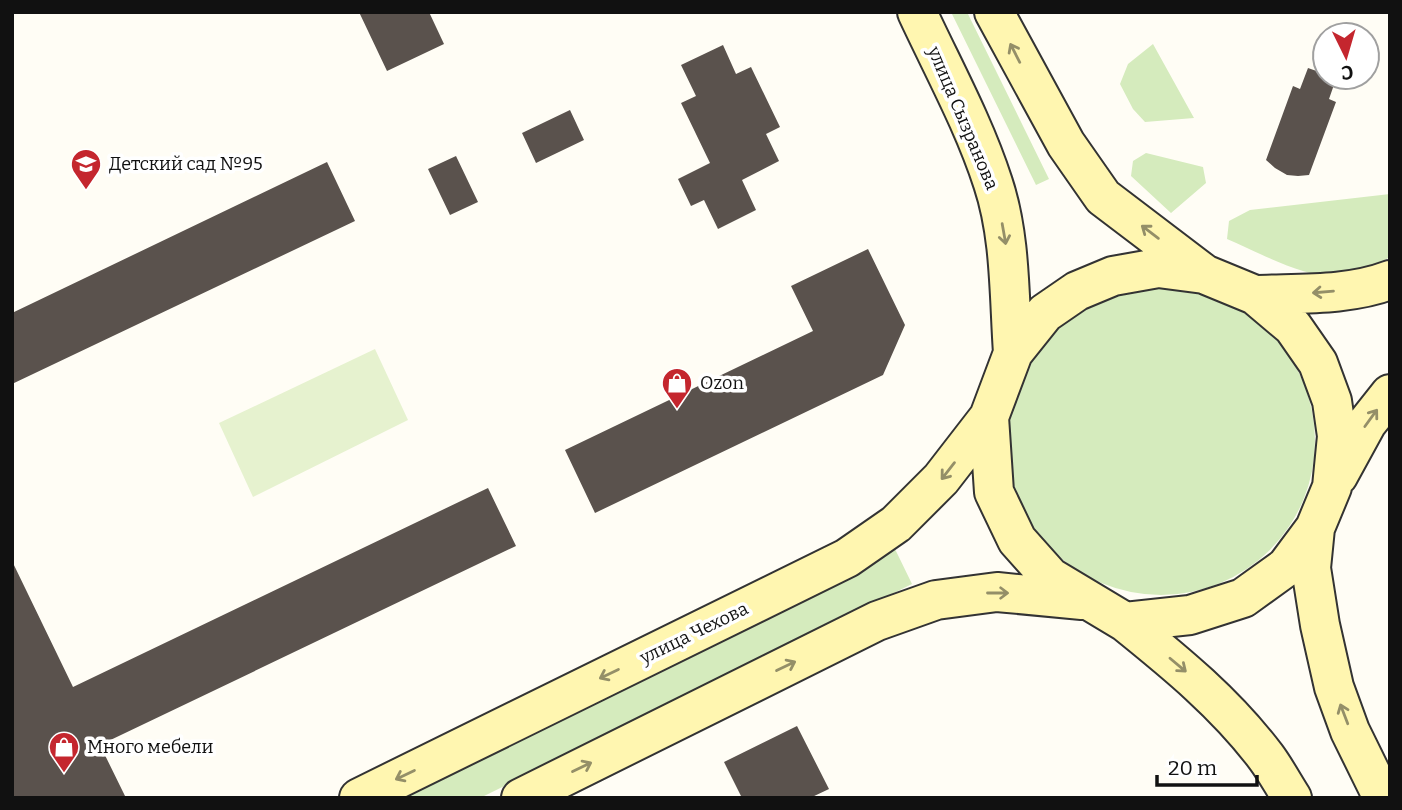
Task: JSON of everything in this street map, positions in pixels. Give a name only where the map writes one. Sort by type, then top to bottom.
[{"type":"main road","name":"улица Сызранова","points":[[916,12],[994,184],[1006,241],[1013,353]]},
{"type":"main road","points":[[994,12],[1066,144],[1103,197],[1204,274],[1255,295],[1293,327],[1318,363],[1332,401],[1337,436],[1332,486]]},
{"type":"main road","points":[[1204,274],[1158,268],[1113,276],[1077,290],[1045,313],[1013,353],[989,416],[994,492],[1017,540],[1050,577],[1125,622],[1184,669],[1225,709],[1266,757],[1292,798]]},
{"type":"main road","points":[[1255,295],[1318,293],[1372,286],[1390,279]]},
{"type":"main road","points":[[1125,622],[1191,615],[1243,598],[1286,566],[1315,528],[1332,486],[1367,423],[1390,394]]},
{"type":"main road","name":"улица Чехова","points":[[359,798],[847,558],[896,524],[941,480],[989,416]]},
{"type":"main road","points":[[1315,528],[1311,568],[1334,687],[1350,731],[1383,798]]},
{"type":"main road","points":[[521,798],[877,621],[936,600],[998,592],[1089,601]]},
{"type":"green space","points":[[951,12],[967,12],[1049,179],[1036,185]]},
{"type":"green space","points":[[1153,44],[1194,118],[1145,122],[1133,109],[1120,84],[1128,64]]},
{"type":"green space","points":[[1146,153],[1203,167],[1206,183],[1171,213],[1131,176],[1133,161]]},
{"type":"green space","points":[[1390,194],[1390,257],[1355,274],[1340,277],[1307,272],[1227,239],[1229,221],[1250,210]]},
{"type":"green space","points":[[1161,287],[1191,290],[1220,299],[1247,313],[1270,332],[1289,355],[1303,382],[1312,411],[1315,441],[1312,471],[1303,500],[1289,527],[1270,550],[1247,569],[1220,583],[1191,592],[1161,595],[1131,592],[1102,583],[1075,569],[1052,550],[1033,527],[1019,500],[1010,471],[1007,441],[1010,411],[1019,382],[1033,355],[1052,332],[1075,313],[1102,299],[1131,290]]},
{"type":"green space","points":[[375,349],[408,420],[253,497],[219,423]]},
{"type":"green space","points":[[895,549],[912,584],[480,798],[393,798]]},
{"type":"building","points":[[359,12],[429,12],[444,44],[387,71]]},
{"type":"building","points":[[723,45],[736,74],[751,67],[780,127],[766,134],[779,161],[742,180],[756,210],[718,229],[704,200],[691,206],[678,179],[710,163],[681,103],[696,96],[681,65]]},
{"type":"building","points":[[1308,68],[1311,69],[1311,91],[1332,91],[1329,99],[1336,102],[1309,175],[1298,176],[1287,175],[1266,160],[1293,86],[1300,89]]},
{"type":"building","points":[[570,110],[584,140],[536,163],[522,133]]},
{"type":"building","points":[[456,156],[478,202],[450,215],[428,169]]},
{"type":"building","points":[[327,162],[355,221],[12,384],[12,313]]},
{"type":"building","points":[[868,249],[905,325],[883,375],[595,513],[565,450],[813,331],[791,286]]},
{"type":"building","points":[[488,488],[516,546],[100,745],[126,798],[12,798],[12,561],[73,687]]},
{"type":"building","points":[[797,726],[829,789],[810,798],[742,798],[724,762]]},
{"type":"place","name":"Детский сад №95","points":[[86,191]]},
{"type":"place","name":"Ozon","points":[[677,410]]},
{"type":"place","name":"Много мебели","points":[[64,774]]}]
